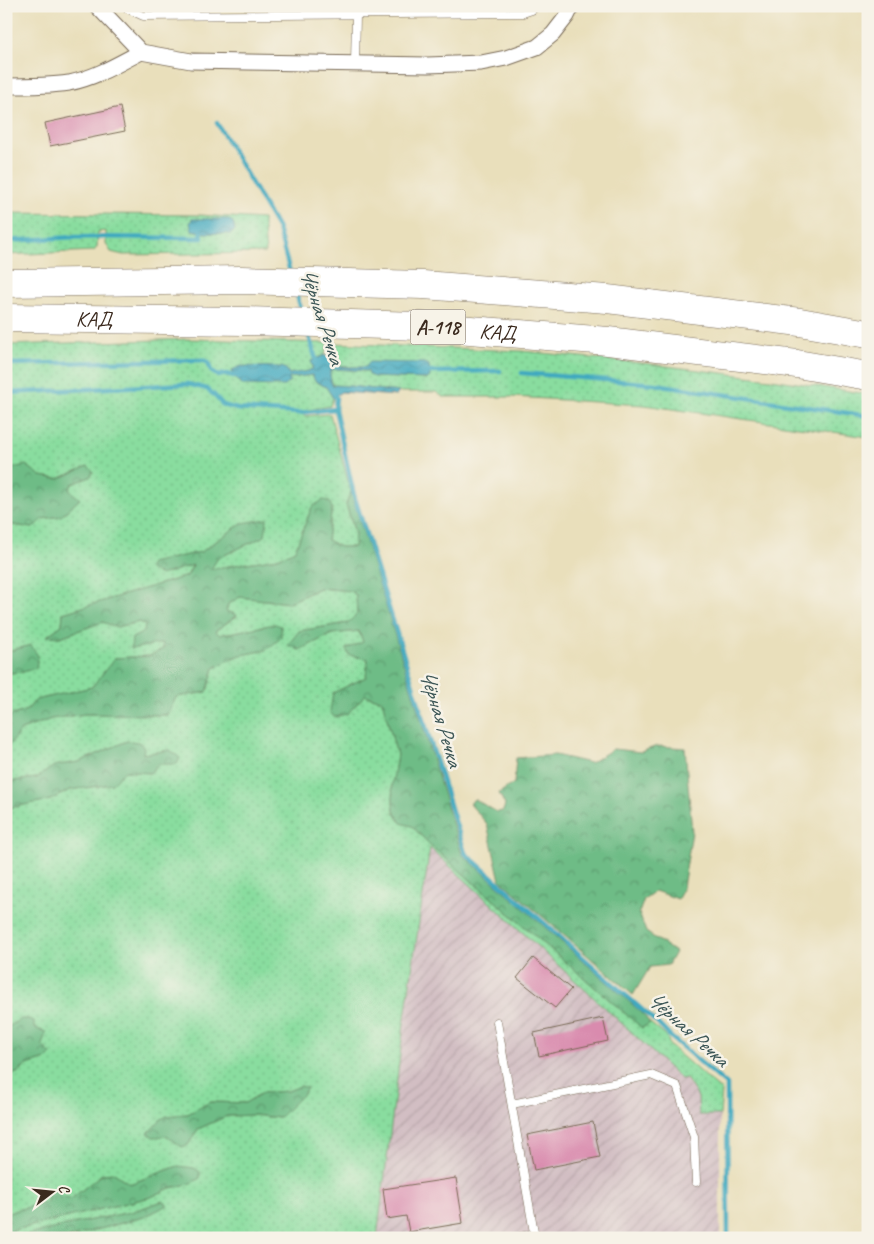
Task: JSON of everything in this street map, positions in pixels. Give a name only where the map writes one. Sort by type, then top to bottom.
[{"type":"highway","name":"КАД","points":[[6,282],[241,280],[423,285],[608,299],[800,322],[868,334]]},
{"type":"highway","name":"КАД","points":[[6,318],[420,326],[608,341],[797,364],[868,376]]},
{"type":"street","points":[[97,6],[141,52],[190,62],[428,65],[481,63],[506,58],[537,47],[553,34],[572,6]]},
{"type":"street","points":[[6,86],[69,83],[92,76],[141,52]]},
{"type":"lane","points":[[127,6],[128,9],[143,16],[523,13],[532,10],[536,6]]},
{"type":"lane","points":[[355,64],[356,14]]},
{"type":"lane","points":[[497,1022],[535,1236],[516,1238]]},
{"type":"lane","points":[[512,1104],[652,1075],[677,1086],[694,1137],[696,1182]]},
{"type":"shaded area","points":[[430,847],[681,1079],[685,1078],[698,1097],[699,1115],[720,1115],[720,1238],[377,1238],[404,1024]]},
{"type":"green space","points":[[6,213],[199,215],[263,219],[266,253],[123,255],[111,252],[106,244],[106,231],[98,232],[97,247],[94,251],[6,255]]},
{"type":"green space","points":[[190,339],[328,343],[325,355],[311,361],[313,368],[309,371],[289,375],[288,372],[289,378],[312,375],[315,381],[326,387],[333,398],[330,406],[303,411],[304,416],[330,414],[351,492],[346,505],[355,533],[355,547],[340,547],[327,540],[332,508],[312,507],[295,550],[278,558],[210,569],[218,558],[265,536],[242,523],[201,552],[151,563],[193,564],[187,576],[63,613],[62,625],[48,635],[60,637],[103,622],[115,627],[140,622],[145,625],[144,632],[163,643],[163,649],[150,656],[115,658],[92,687],[36,700],[27,710],[10,716],[6,729],[6,673],[23,672],[31,645],[6,652],[6,524],[33,528],[42,519],[61,516],[72,484],[89,477],[88,466],[58,479],[41,476],[26,466],[13,468],[6,472],[6,345]]},
{"type":"green space","points":[[332,343],[522,351],[651,364],[778,380],[868,394],[868,437],[644,405],[514,397],[443,397],[436,392],[399,392],[332,385],[330,371],[335,369],[368,371],[374,377],[427,379],[430,377],[366,367],[344,367],[333,364],[330,359]]},
{"type":"green space","points":[[26,465],[41,476],[58,479],[88,466],[93,471],[90,477],[72,484],[69,490],[80,499],[61,516],[42,519],[33,528],[7,524],[6,472]]},
{"type":"green space","points":[[351,492],[462,854],[642,1013],[650,1023],[642,1028],[430,845],[412,826],[401,823],[394,811],[392,786],[397,755],[382,700],[365,695],[347,714],[334,717],[330,712],[333,693],[366,677],[368,659],[349,655],[346,649],[363,642],[359,631],[332,634],[299,650],[288,645],[299,631],[348,623],[357,614],[356,595],[351,591],[319,588],[289,603],[240,597],[228,604],[226,611],[237,615],[215,631],[220,635],[275,624],[281,626],[281,638],[266,650],[237,656],[214,668],[207,692],[176,697],[168,715],[85,714],[51,719],[21,730],[6,747],[6,729],[10,716],[27,710],[36,700],[92,687],[115,658],[150,656],[163,649],[163,643],[131,649],[132,638],[144,632],[145,625],[140,622],[115,627],[103,622],[60,637],[47,636],[62,625],[63,613],[187,576],[193,565],[161,575],[149,569],[151,563],[201,552],[242,523],[267,519],[265,536],[218,558],[211,569],[278,558],[295,550],[312,507],[323,500],[329,501],[332,508],[327,540],[340,547],[354,547],[355,533],[346,504]]},
{"type":"green space","points":[[319,588],[351,591],[356,595],[357,614],[348,623],[299,631],[299,650],[332,634],[358,631],[364,642],[346,649],[349,655],[368,659],[366,677],[333,693],[347,714],[365,695],[382,700],[397,755],[392,786],[394,811],[401,822],[412,826],[430,845],[642,1028],[650,1023],[667,1037],[670,1046],[722,1091],[720,1115],[699,1115],[698,1097],[686,1078],[681,1079],[430,848],[404,1024],[377,1238],[67,1238],[144,1217],[163,1201],[131,1212],[16,1238],[6,1238],[6,1232],[151,1197],[170,1188],[189,1184],[178,1166],[130,1184],[114,1173],[102,1174],[71,1199],[49,1190],[47,1202],[6,1213],[6,1076],[17,1073],[27,1065],[46,1059],[9,1026],[6,1030],[6,810],[50,800],[70,790],[112,784],[125,771],[150,773],[158,764],[177,763],[170,750],[143,754],[127,741],[79,762],[54,766],[37,778],[6,782],[6,747],[21,730],[51,719],[85,714],[168,715],[176,697],[207,692],[214,668],[237,656],[266,650],[275,624],[219,635],[215,631],[237,616],[226,611],[228,604],[240,597],[289,603]],"holes":[[[301,1086],[306,1088],[303,1094],[279,1118],[254,1115],[227,1116],[198,1129],[188,1145],[182,1146],[166,1136],[167,1116],[188,1114],[210,1102],[245,1103],[262,1093],[288,1091]]]},
{"type":"green space","points":[[31,645],[38,656],[36,668],[23,672],[6,673],[6,652]]},
{"type":"green space","points":[[127,741],[139,742],[144,748],[143,754],[170,750],[180,758],[177,764],[158,764],[150,773],[125,771],[112,784],[70,790],[50,800],[6,810],[6,782],[37,778],[54,766],[79,762]]},
{"type":"green space","points":[[657,746],[685,748],[692,832],[683,887],[678,899],[655,891],[644,899],[639,913],[646,932],[675,952],[668,965],[650,967],[633,995],[500,880],[487,824],[470,804],[474,799],[497,812],[503,811],[505,805],[499,793],[514,783],[516,758],[555,755],[590,763],[613,749],[641,752]]},
{"type":"green space","points":[[21,1019],[34,1021],[34,1028],[46,1032],[42,1045],[51,1054],[46,1059],[27,1065],[17,1073],[6,1076],[6,1030]]},
{"type":"green space","points":[[301,1086],[307,1088],[279,1118],[254,1115],[227,1116],[198,1129],[188,1145],[182,1147],[166,1136],[153,1137],[148,1133],[161,1119],[167,1116],[188,1114],[210,1102],[245,1103],[262,1093],[288,1091]]},
{"type":"green space","points":[[178,1166],[194,1168],[200,1172],[200,1178],[189,1184],[170,1188],[151,1197],[6,1232],[6,1213],[47,1202],[49,1190],[55,1188],[64,1197],[71,1199],[102,1174],[114,1173],[130,1184]]},
{"type":"green space","points":[[163,1201],[168,1205],[144,1217],[67,1238],[16,1238],[131,1212]]},
{"type":"water","points":[[192,219],[227,219],[233,222],[235,230],[231,234],[205,233],[192,230],[190,223]]},
{"type":"water","points":[[325,355],[333,364],[344,367],[366,367],[369,362],[424,363],[429,365],[430,377],[427,379],[374,377],[369,375],[368,371],[335,369],[330,371],[332,385],[399,392],[396,396],[341,392],[333,398],[326,387],[315,381],[312,375],[289,378],[290,381],[284,386],[242,385],[234,376],[232,370],[241,366],[282,367],[289,374],[308,371],[313,368],[311,361]]},
{"type":"building","points":[[120,107],[125,131],[50,146],[45,123]]},
{"type":"building","points":[[533,958],[571,989],[555,1008],[517,978]]},
{"type":"building","points":[[603,1018],[608,1041],[539,1056],[534,1033]]},
{"type":"building","points":[[593,1122],[600,1157],[534,1170],[527,1135]]},
{"type":"building","points":[[456,1178],[463,1223],[409,1232],[406,1216],[387,1219],[383,1189]]},
{"type":"waterway","name":"Чёрная Речка","points":[[217,123],[278,229],[290,272]]},
{"type":"waterway","points":[[6,241],[75,237],[202,238],[201,232]]},
{"type":"waterway","name":"Чёрная Речка","points":[[296,292],[302,313]]},
{"type":"waterway","name":"Чёрная Речка","points":[[308,333],[317,363]]},
{"type":"waterway","points":[[6,364],[201,360],[208,362],[211,371],[218,376],[226,374],[234,376]]},
{"type":"waterway","points":[[430,372],[500,371]]},
{"type":"waterway","points":[[522,373],[655,384],[868,416]]},
{"type":"waterway","points":[[6,393],[188,384],[207,389],[223,405],[237,409],[299,413],[335,409]]},
{"type":"waterway","name":"Чёрная Речка","points":[[333,392],[336,398],[335,409],[354,495],[465,853],[727,1085],[728,1238]]}]
